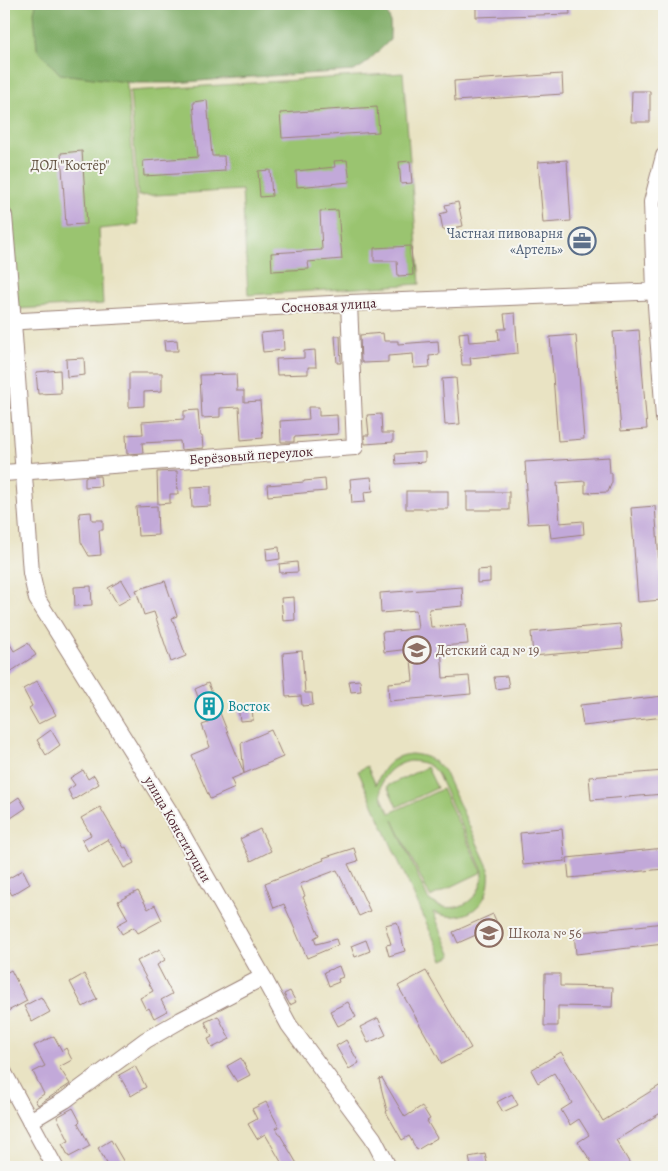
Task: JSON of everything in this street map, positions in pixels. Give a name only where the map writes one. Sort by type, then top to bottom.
[{"type":"street","points":[[664,156],[652,202],[659,291],[664,418]]},
{"type":"street","name":"улица Конституции","points":[[4,216],[8,322],[24,472],[30,573],[36,599],[169,811],[289,1025],[373,1138],[388,1167]]},
{"type":"street","name":"Сосновая улица","points":[[8,322],[349,303],[659,291]]},
{"type":"street","name":"Берёзовый переулок","points":[[4,473],[355,447],[349,303]]},
{"type":"street","points":[[30,1121],[65,1100],[146,1040],[263,978]]},
{"type":"street","points":[[4,1074],[55,1167]]},
{"type":"green space","name":"ДОЛ \"Костёр\"","points":[[4,4],[357,4],[126,73],[138,225],[99,229],[103,304],[17,309],[4,129]]},
{"type":"green space","points":[[36,4],[378,4],[390,19],[390,40],[364,65],[354,71],[175,83],[135,83],[60,74],[37,49],[34,12]]},
{"type":"green space","points":[[403,73],[420,284],[248,295],[242,190],[138,196],[130,91]]},
{"type":"green space","points":[[411,754],[426,757],[434,761],[444,771],[489,869],[487,892],[482,902],[475,909],[466,914],[456,916],[445,916],[433,912],[452,956],[443,960],[358,771],[367,766],[376,785],[385,768],[393,760]],"holes":[[[410,761],[428,765],[437,773],[483,871],[482,882],[478,891],[472,899],[456,907],[437,905],[428,899],[393,820],[430,897],[482,872],[442,789],[390,813],[382,797],[381,785],[386,775],[394,767]]]},
{"type":"green space","points":[[427,767],[437,788],[397,807],[387,786]]},
{"type":"building","points":[[476,4],[569,4],[570,14],[476,17]]},
{"type":"building","points":[[562,74],[563,94],[455,101],[454,81]]},
{"type":"building","points":[[632,91],[650,91],[650,122],[631,122]]},
{"type":"building","points":[[207,100],[212,156],[224,156],[225,171],[144,176],[143,161],[198,157],[193,102]]},
{"type":"building","points":[[377,107],[379,132],[282,138],[280,113]]},
{"type":"building","points":[[82,151],[87,224],[66,225],[61,153]]},
{"type":"building","points":[[347,160],[350,182],[297,187],[296,171],[335,167],[334,161]]},
{"type":"building","points":[[567,160],[571,221],[543,223],[538,162]]},
{"type":"building","points":[[410,161],[412,183],[401,184],[399,162]]},
{"type":"building","points":[[270,170],[272,196],[260,197],[258,171]]},
{"type":"building","points":[[458,202],[463,226],[443,230],[440,214],[447,212],[445,205]]},
{"type":"building","points":[[338,210],[342,259],[308,262],[309,269],[272,271],[271,253],[322,250],[320,211]]},
{"type":"building","points":[[411,246],[413,275],[398,276],[397,261],[374,261],[374,248]]},
{"type":"building","points":[[515,313],[518,353],[470,358],[471,365],[462,365],[459,333],[468,332],[469,342],[499,340],[498,329],[506,329],[504,314]]},
{"type":"building","points":[[639,330],[647,429],[621,431],[613,332]]},
{"type":"building","points":[[283,331],[284,350],[263,352],[261,333]]},
{"type":"building","points":[[383,333],[384,341],[398,341],[398,344],[438,341],[439,355],[429,356],[430,367],[414,368],[413,354],[388,356],[388,362],[361,362],[360,335]]},
{"type":"building","points":[[576,335],[584,439],[558,441],[550,337]]},
{"type":"building","points":[[335,336],[340,336],[341,363],[337,363]]},
{"type":"building","points":[[177,340],[178,351],[165,351],[164,341]]},
{"type":"building","points":[[315,350],[316,367],[308,367],[308,374],[277,375],[276,359],[304,358],[304,351]]},
{"type":"building","points":[[84,358],[85,375],[67,377],[66,359]]},
{"type":"building","points":[[60,370],[61,393],[38,394],[36,372]]},
{"type":"building","points":[[129,373],[162,373],[162,391],[144,392],[144,406],[129,407]]},
{"type":"building","points":[[236,374],[237,391],[244,391],[244,402],[260,401],[263,438],[241,440],[239,407],[220,408],[220,417],[202,418],[200,375]]},
{"type":"building","points":[[456,378],[460,424],[445,425],[442,379]]},
{"type":"building","points":[[308,407],[319,407],[319,416],[337,415],[338,434],[294,437],[294,442],[281,442],[280,421],[309,419]]},
{"type":"building","points":[[198,410],[203,448],[181,450],[180,441],[142,443],[143,453],[127,454],[126,435],[143,434],[142,422],[184,419],[184,411]]},
{"type":"building","points":[[381,414],[382,433],[393,433],[393,442],[365,444],[364,435],[369,435],[367,415]]},
{"type":"building","points":[[425,452],[425,462],[396,464],[395,454]]},
{"type":"building","points":[[609,457],[612,482],[608,492],[585,493],[585,481],[557,483],[560,523],[583,521],[584,534],[551,538],[549,523],[528,524],[525,462]]},
{"type":"building","points":[[177,471],[178,494],[170,494],[170,503],[158,504],[157,472]]},
{"type":"building","points":[[100,476],[101,486],[85,487],[85,477]]},
{"type":"building","points":[[371,477],[373,491],[364,492],[365,502],[352,503],[350,479]]},
{"type":"building","points":[[325,479],[326,491],[268,496],[267,485]]},
{"type":"building","points":[[211,486],[211,506],[192,507],[191,487]]},
{"type":"building","points":[[406,491],[448,491],[448,509],[406,509]]},
{"type":"building","points":[[467,492],[509,492],[509,510],[467,510]]},
{"type":"building","points":[[157,506],[158,535],[138,536],[136,507]]},
{"type":"building","points":[[655,506],[662,600],[638,602],[631,508]]},
{"type":"building","points":[[91,512],[92,520],[103,520],[103,530],[99,530],[101,555],[89,556],[81,542],[79,513]]},
{"type":"building","points":[[279,547],[280,559],[267,561],[266,549]]},
{"type":"building","points":[[297,562],[298,572],[280,573],[279,564]]},
{"type":"building","points":[[490,569],[490,582],[477,583],[477,570]]},
{"type":"building","points":[[122,580],[132,597],[118,605],[108,588]]},
{"type":"building","points":[[165,581],[177,616],[172,618],[186,656],[171,662],[154,612],[144,615],[136,590]]},
{"type":"building","points":[[91,586],[92,605],[75,606],[74,587]]},
{"type":"building","points":[[462,587],[463,606],[429,609],[431,627],[466,624],[468,644],[441,646],[443,678],[469,676],[471,694],[389,701],[388,683],[413,681],[410,649],[384,652],[382,632],[418,629],[416,610],[381,613],[380,593]]},
{"type":"building","points":[[294,597],[295,620],[283,621],[281,598]]},
{"type":"building","points":[[620,624],[623,648],[533,656],[531,632]]},
{"type":"building","points":[[4,634],[14,651],[28,643],[36,655],[4,676]]},
{"type":"building","points":[[302,651],[305,693],[312,693],[313,705],[302,706],[301,696],[286,697],[283,653]]},
{"type":"building","points":[[507,676],[509,687],[496,689],[494,677]]},
{"type":"building","points":[[360,680],[361,691],[351,692],[349,681]]},
{"type":"building","points":[[37,681],[56,715],[38,724],[29,708],[32,706],[23,689]]},
{"type":"building","points":[[208,683],[244,773],[241,743],[271,730],[283,757],[231,779],[235,788],[210,799],[191,755],[210,747],[202,725],[208,723],[195,689]]},
{"type":"building","points":[[664,696],[664,717],[583,726],[580,705]]},
{"type":"building","points":[[252,706],[253,720],[240,721],[238,707]]},
{"type":"building","points":[[51,730],[60,745],[46,755],[37,740]]},
{"type":"building","points":[[83,770],[88,779],[94,775],[99,784],[73,800],[68,790],[75,785],[70,778]]},
{"type":"building","points":[[664,771],[664,794],[591,800],[589,777]]},
{"type":"building","points":[[19,797],[26,808],[8,820],[4,813],[4,807]]},
{"type":"building","points":[[100,807],[134,863],[124,868],[108,839],[88,851],[82,840],[91,835],[81,818]]},
{"type":"building","points":[[260,829],[271,851],[251,861],[240,839]]},
{"type":"building","points":[[562,829],[565,861],[523,865],[520,833]]},
{"type":"building","points":[[354,848],[358,861],[348,864],[370,911],[359,916],[337,870],[300,884],[305,896],[303,897],[319,935],[314,938],[316,944],[336,939],[338,945],[307,958],[284,904],[274,908],[265,883],[324,860],[323,858]]},
{"type":"building","points":[[664,848],[664,869],[569,878],[567,858]]},
{"type":"building","points":[[23,870],[30,884],[12,895],[4,881]]},
{"type":"building","points":[[138,891],[148,909],[155,905],[162,920],[138,933],[134,927],[122,934],[117,925],[128,919],[118,901]]},
{"type":"building","points":[[493,914],[498,925],[458,943],[453,932]]},
{"type":"building","points":[[397,922],[405,951],[389,956],[386,945],[391,944],[385,925]]},
{"type":"building","points":[[664,923],[664,944],[576,954],[574,933]]},
{"type":"building","points":[[366,940],[370,951],[355,957],[351,946]]},
{"type":"building","points":[[160,949],[165,960],[157,965],[172,994],[161,1000],[167,1011],[154,1018],[149,1008],[146,1010],[140,998],[153,991],[137,961]]},
{"type":"building","points":[[339,966],[343,977],[338,979],[339,982],[329,986],[324,972]]},
{"type":"building","points":[[11,970],[27,1001],[4,1013],[4,974]]},
{"type":"building","points":[[426,971],[471,1048],[442,1064],[398,986]]},
{"type":"building","points":[[84,974],[97,999],[83,1007],[70,982]]},
{"type":"building","points":[[545,974],[560,974],[560,986],[613,987],[612,1007],[558,1006],[558,1026],[544,1026]]},
{"type":"building","points":[[290,991],[296,1002],[290,1005],[284,994]]},
{"type":"building","points":[[41,997],[50,1012],[32,1022],[24,1006]]},
{"type":"building","points":[[348,1002],[356,1017],[338,1026],[330,1011]]},
{"type":"building","points":[[218,1016],[230,1039],[212,1048],[208,1039],[212,1037],[205,1022]]},
{"type":"building","points":[[378,1018],[386,1035],[368,1043],[360,1027]]},
{"type":"building","points":[[54,1036],[62,1051],[66,1048],[72,1060],[59,1067],[70,1084],[38,1105],[35,1100],[44,1094],[33,1072],[45,1066],[34,1046]]},
{"type":"building","points":[[346,1040],[359,1063],[349,1069],[336,1046]]},
{"type":"building","points":[[561,1052],[603,1121],[664,1083],[664,1111],[616,1140],[632,1167],[595,1167],[578,1142],[589,1135],[579,1119],[570,1125],[561,1110],[572,1103],[554,1073],[538,1083],[531,1070]]},
{"type":"building","points":[[241,1058],[250,1075],[237,1082],[227,1066]]},
{"type":"building","points":[[135,1066],[146,1087],[131,1096],[119,1075]]},
{"type":"building","points":[[382,1078],[405,1117],[422,1106],[430,1119],[427,1121],[437,1138],[417,1150],[409,1136],[402,1140],[386,1112],[379,1079]]},
{"type":"building","points":[[512,1094],[518,1105],[503,1112],[497,1102]]},
{"type":"building","points":[[266,1102],[279,1127],[276,1128],[299,1167],[284,1167],[265,1134],[257,1139],[248,1124],[257,1119],[252,1109]]},
{"type":"building","points":[[73,1108],[80,1121],[78,1123],[90,1146],[69,1157],[62,1144],[69,1141],[57,1117]]},
{"type":"building","points":[[111,1140],[125,1164],[120,1167],[109,1167],[98,1148]]},
{"type":"building","points":[[485,1154],[488,1167],[471,1167],[469,1157]]},
{"type":"place","name":"Частная пивоварня «Артель»","points":[[582,241]]},
{"type":"place","name":"Детский сад № 19","points":[[417,650]]},
{"type":"place","name":"Восток","points":[[209,706]]},
{"type":"place","name":"Школа № 56","points":[[489,933]]}]
